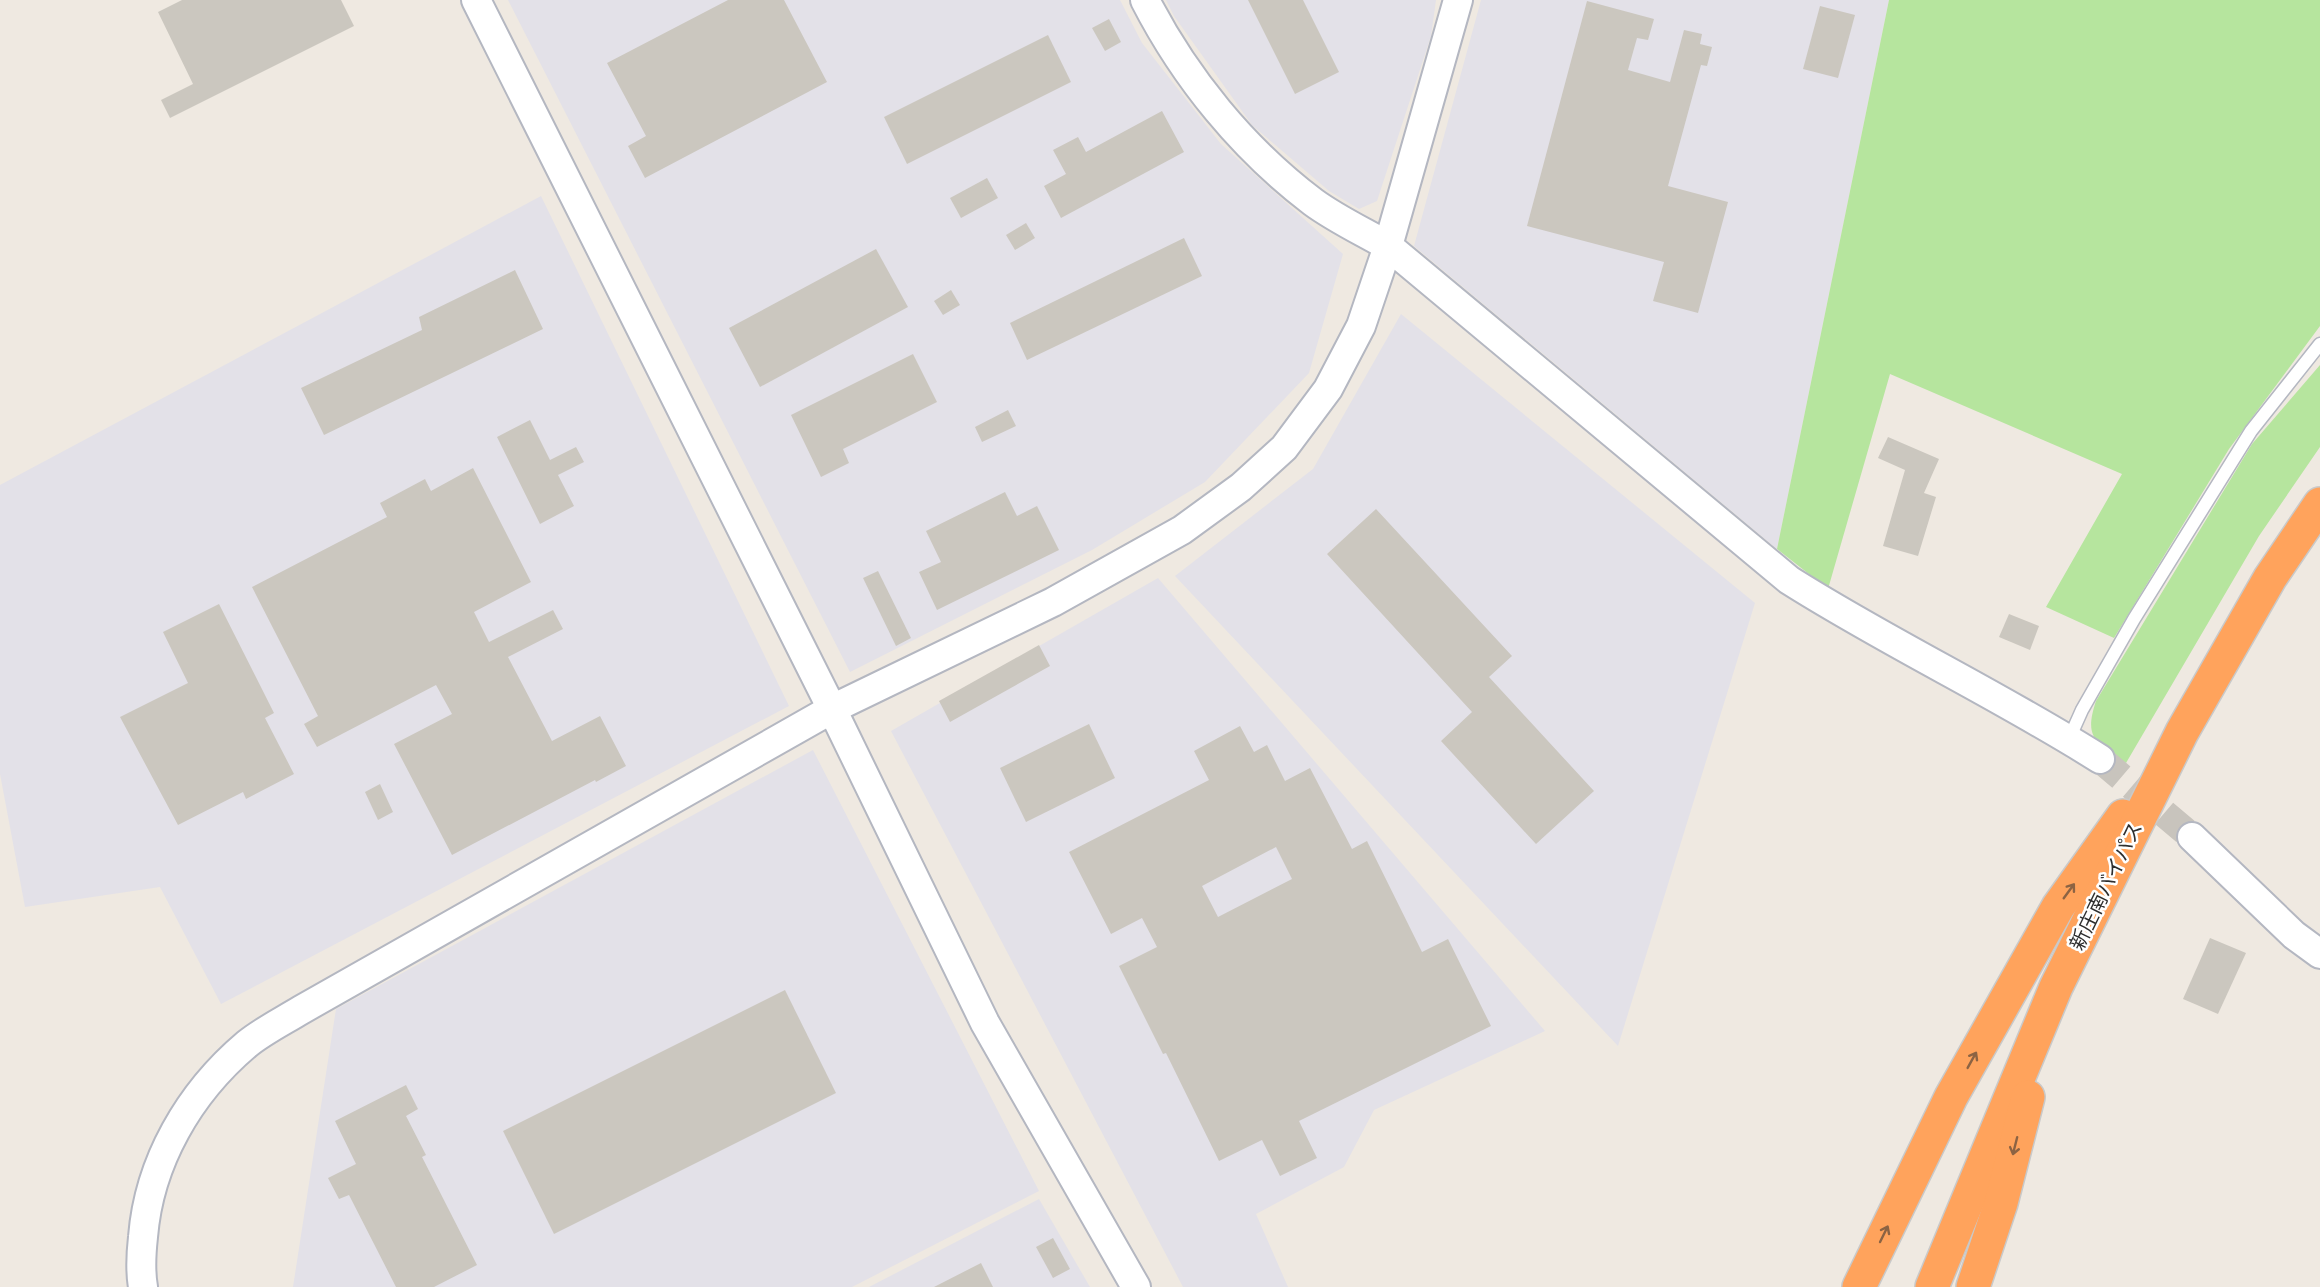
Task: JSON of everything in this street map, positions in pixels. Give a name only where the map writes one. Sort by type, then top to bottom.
[{"type":"highway","name":"新庄南バイパス","points":[[1932,1287],[2056,987],[2182,732],[2270,578],[2320,504]]},
{"type":"highway","points":[[1859,1287],[1951,1097],[2058,907],[2182,732]]},
{"type":"highway","points":[[1973,1287],[2001,1203],[2056,987]]},
{"type":"street","points":[[476,0],[832,708],[985,1023],[1136,1287]]},
{"type":"street","points":[[1144,0],[1160,30],[1215,109],[1261,158],[1314,203],[1388,246],[1789,580],[1831,606],[2042,722],[2100,759]]},
{"type":"street","points":[[143,1287],[140,1269],[152,1181],[178,1124],[210,1080],[248,1043],[301,1010],[832,708],[1053,602],[1182,530],[1241,487],[1284,448],[1328,390],[1361,326],[1388,246],[1458,0]]},
{"type":"street","points":[[2192,837],[2294,935],[2320,954]]},
{"type":"lane","points":[[2069,739],[2082,710],[2134,619],[2252,431],[2320,344]]},
{"type":"shaded area","points":[[508,0],[1120,0],[1142,43],[1221,144],[1343,254],[1309,373],[1205,482],[1092,550],[850,672]]},
{"type":"shaded area","points":[[1166,0],[1436,0],[1431,36],[1377,201],[1359,209],[1329,191],[1252,125],[1174,16]]},
{"type":"shaded area","points":[[1481,0],[1889,0],[1777,549],[1414,246]]},
{"type":"shaded area","points":[[541,196],[789,706],[221,1004],[160,887],[25,907],[0,774],[0,485]]},
{"type":"shaded area","points":[[1401,314],[1755,603],[1618,1046],[1175,576],[1313,469]]},
{"type":"shaded area","points":[[1158,578],[1545,1031],[1374,1110],[1344,1167],[1256,1214],[1288,1287],[1183,1287],[891,731]]},
{"type":"shaded area","points":[[813,750],[1039,1191],[852,1287],[293,1287],[336,1009]]},
{"type":"shaded area","points":[[1039,1199],[1090,1287],[869,1287]]},
{"type":"green space","points":[[1889,0],[2320,0],[2320,326],[2229,449],[2114,638],[2046,607],[2122,474],[1890,374],[1828,589],[1777,549]]},
{"type":"green space","points":[[2320,365],[2320,447],[2259,536],[2126,763],[2095,739],[2091,724],[2096,701],[2252,444]]},
{"type":"building","points":[[182,0],[341,0],[354,26],[170,118],[161,100],[193,84],[158,12]]},
{"type":"building","points":[[728,0],[784,0],[827,82],[645,178],[628,146],[646,136],[607,63]]},
{"type":"building","points":[[1248,0],[1303,0],[1339,72],[1295,94]]},
{"type":"building","points":[[1587,1],[1654,19],[1648,40],[1637,38],[1628,70],[1670,82],[1684,30],[1702,34],[1700,44],[1712,47],[1707,66],[1701,65],[1668,186],[1728,202],[1698,313],[1653,301],[1664,262],[1527,226]]},
{"type":"building","points":[[1820,6],[1855,15],[1838,78],[1803,69]]},
{"type":"building","points":[[1109,19],[1121,42],[1105,51],[1092,28]]},
{"type":"building","points":[[1048,35],[1071,82],[907,164],[884,117]]},
{"type":"building","points":[[1162,111],[1184,152],[1061,218],[1044,186],[1066,174],[1053,150],[1078,137],[1086,152]]},
{"type":"building","points":[[987,178],[998,198],[961,218],[950,198]]},
{"type":"building","points":[[1026,223],[1035,238],[1015,250],[1006,235]]},
{"type":"building","points":[[1184,238],[1202,276],[1027,360],[1010,323]]},
{"type":"building","points":[[876,249],[908,307],[760,387],[729,328]]},
{"type":"building","points":[[515,270],[543,329],[324,435],[301,388],[422,330],[419,317]]},
{"type":"building","points":[[951,290],[960,305],[943,315],[934,301]]},
{"type":"building","points":[[913,354],[937,402],[843,449],[849,463],[821,477],[791,415]]},
{"type":"building","points":[[1008,410],[1016,426],[982,442],[975,427]]},
{"type":"building","points":[[530,420],[550,460],[576,447],[584,462],[558,475],[574,506],[540,524],[497,437]]},
{"type":"building","points":[[1888,437],[1939,459],[1924,493],[1936,497],[1918,556],[1883,546],[1905,470],[1878,458]]},
{"type":"building","points":[[473,468],[531,582],[474,612],[489,642],[553,610],[563,629],[508,657],[552,741],[600,716],[626,766],[452,855],[394,744],[452,714],[436,685],[317,747],[304,724],[318,716],[252,587],[387,517],[380,503],[425,479],[431,491]]},
{"type":"building","points":[[1005,492],[1017,516],[1037,506],[1059,550],[937,610],[919,572],[941,562],[926,531]]},
{"type":"building","points":[[1376,509],[1512,656],[1489,677],[1594,791],[1536,844],[1441,741],[1472,712],[1327,554]]},
{"type":"building","points":[[878,571],[911,638],[896,646],[863,578]]},
{"type":"building","points":[[219,604],[274,713],[265,718],[294,774],[246,799],[243,792],[178,825],[120,717],[188,683],[163,632]]},
{"type":"building","points":[[2009,614],[2039,626],[2030,650],[1999,637]]},
{"type":"building","points":[[1039,645],[1050,666],[950,722],[939,701]]},
{"type":"building","points":[[1089,724],[1115,778],[1026,822],[1000,768]]},
{"type":"building","points":[[1240,726],[1254,752],[1267,745],[1285,781],[1310,768],[1352,849],[1367,841],[1422,952],[1448,939],[1491,1026],[1299,1121],[1317,1158],[1280,1176],[1262,1140],[1219,1161],[1166,1053],[1163,1054],[1119,966],[1157,947],[1142,918],[1111,934],[1069,852],[1209,780],[1194,751]],"holes":[[[1276,847],[1292,879],[1218,917],[1202,886]]]},
{"type":"building","points":[[380,784],[393,812],[378,820],[365,792]]},
{"type":"building","points":[[2210,938],[2246,953],[2218,1014],[2183,999]]},
{"type":"building","points":[[785,990],[836,1093],[554,1234],[503,1131]]},
{"type":"building","points":[[406,1085],[418,1109],[406,1116],[426,1155],[422,1157],[477,1265],[434,1287],[396,1287],[349,1195],[339,1199],[328,1178],[356,1164],[335,1121]]},
{"type":"building","points":[[1053,1238],[1070,1269],[1053,1278],[1036,1247]]},
{"type":"building","points":[[981,1263],[993,1287],[934,1287]]},
{"type":"tunnel","points":[[2100,759],[2192,837]]}]
